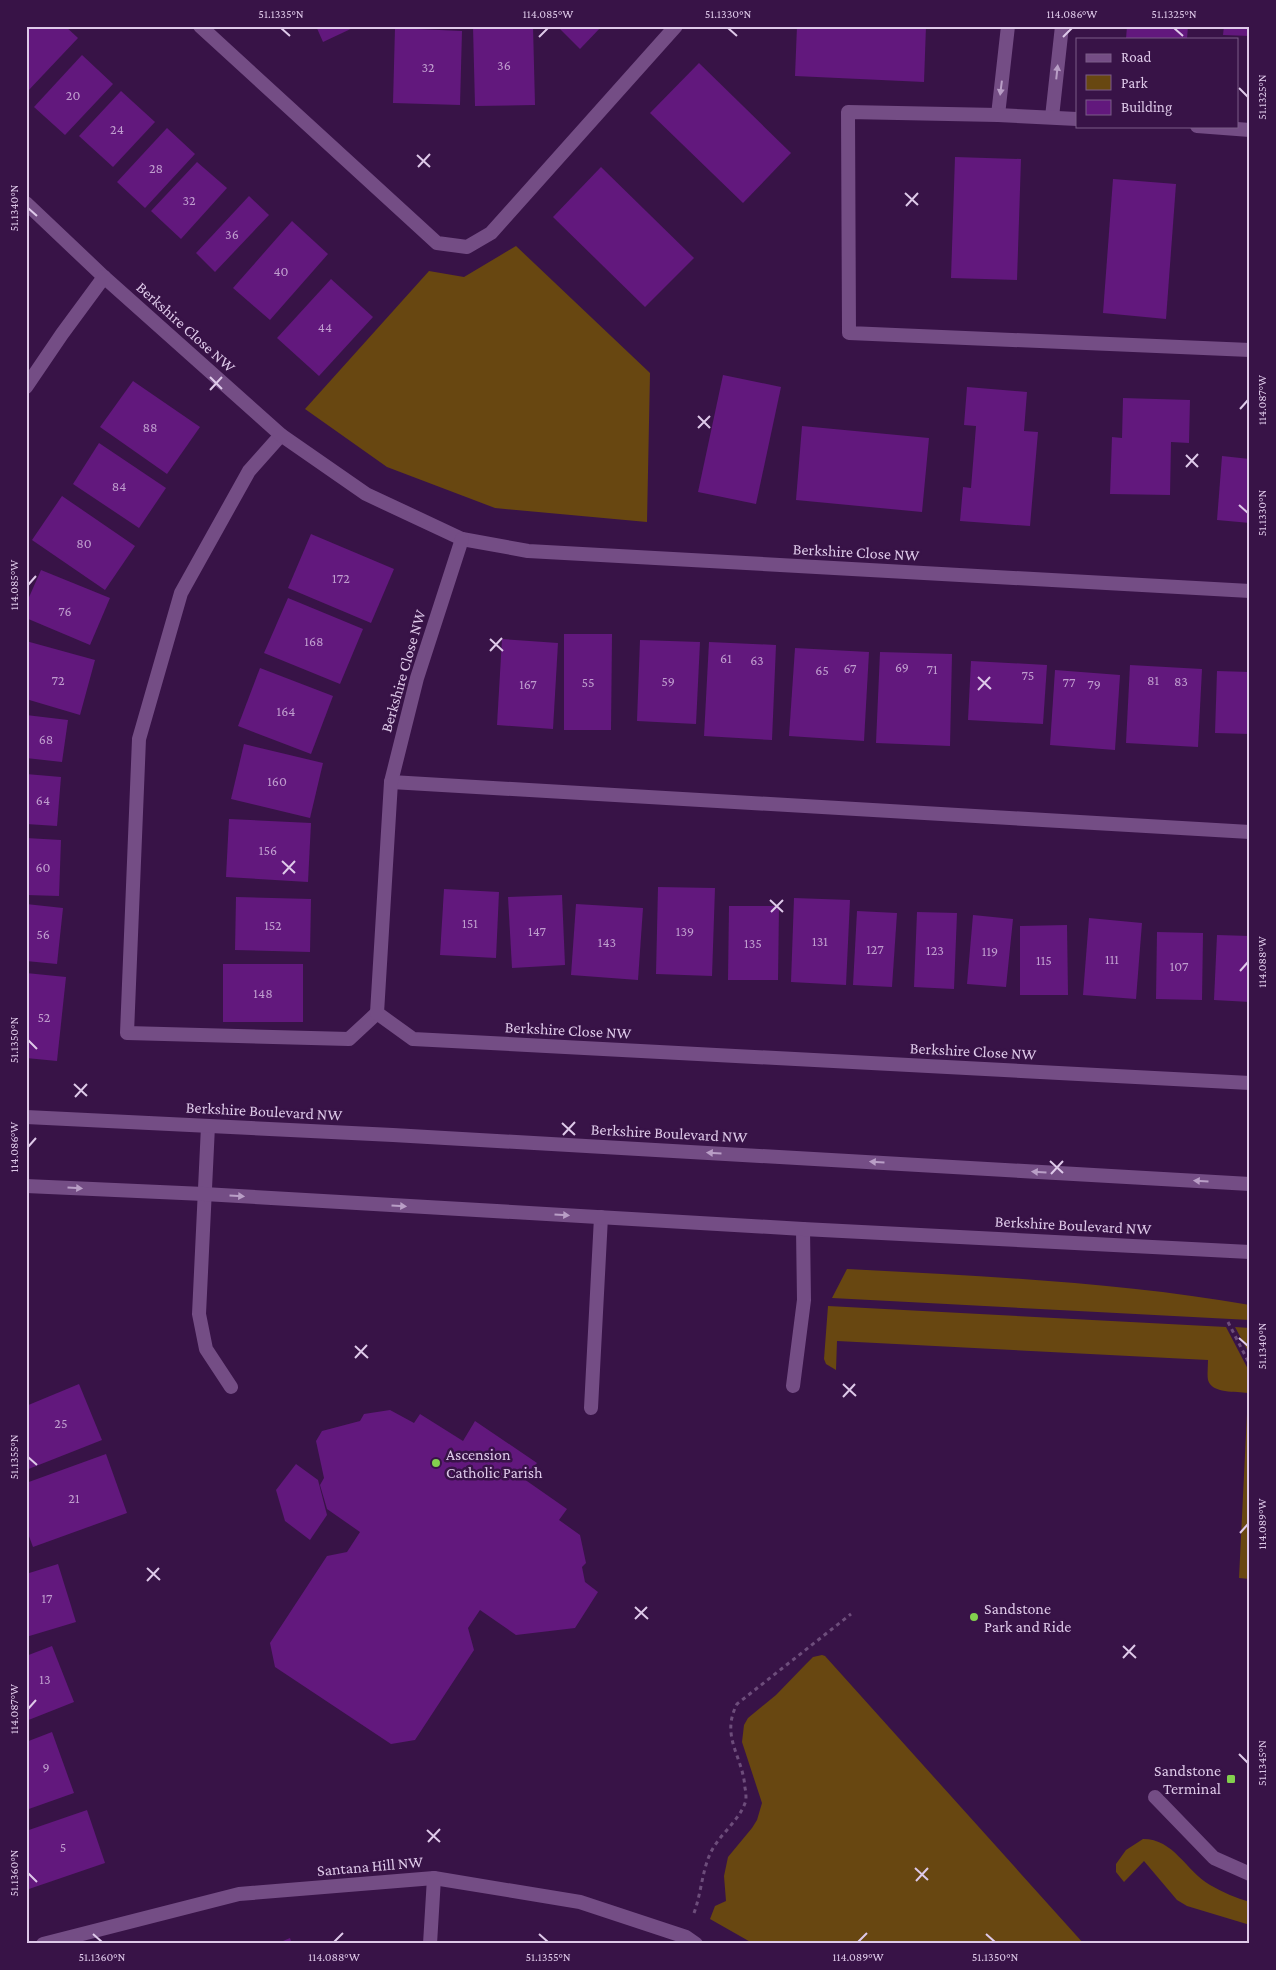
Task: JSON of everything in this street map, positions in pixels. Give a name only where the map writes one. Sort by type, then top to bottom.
[{"type":"street","points":[[200,26],[437,243],[467,248],[491,233],[676,26]]},
{"type":"street","points":[[998,115],[1008,26]]},
{"type":"street","points":[[1052,117],[1062,26]]},
{"type":"street","points":[[1076,119],[998,115],[848,112],[849,333],[1250,350]]},
{"type":"street","points":[[1224,128],[1250,130]]},
{"type":"street","name":"Berkshire Close NW","points":[[26,203],[104,277],[281,435],[366,494],[462,539],[528,551],[1250,591]]},
{"type":"street","points":[[26,387],[104,277]]},
{"type":"street","points":[[281,435],[249,471],[181,593],[139,739],[127,1033],[349,1039],[377,1013]]},
{"type":"street","name":"Berkshire Close NW","points":[[462,539],[417,678],[392,782],[377,1013],[413,1039],[1250,1083]]},
{"type":"street","points":[[392,782],[1250,832]]},
{"type":"street","name":"Berkshire Boulevard NW","points":[[26,1117],[403,1136],[1250,1184]]},
{"type":"street","points":[[208,1126],[199,1314],[206,1349],[231,1387]]},
{"type":"street","name":"Berkshire Boulevard NW","points":[[26,1186],[204,1194],[803,1229],[1250,1252]]},
{"type":"street","points":[[591,1408],[601,1217]]},
{"type":"street","points":[[793,1386],[804,1300],[803,1229]]},
{"type":"street","points":[[1155,1797],[1214,1858],[1250,1874]]},
{"type":"street","points":[[430,1944],[434,1878]]},
{"type":"street","name":"Santana Hill NW","points":[[43,1944],[238,1894],[434,1878],[580,1902],[691,1940]]},
{"type":"path","points":[[1228,1322],[1250,1364]]},
{"type":"path","points":[[691,1940],[696,1908],[710,1854],[721,1836],[738,1815],[746,1799],[745,1779],[730,1736],[731,1716],[737,1704],[851,1614]]},
{"type":"green space","points":[[516,246],[650,373],[647,522],[495,508],[387,467],[305,409],[429,271],[464,277]]},
{"type":"green space","points":[[847,1269],[1100,1285],[1200,1297],[1250,1305],[1250,1320],[832,1298]]},
{"type":"green space","points":[[828,1306],[1226,1327],[1250,1373],[1250,1579],[1239,1578],[1248,1393],[1214,1388],[1208,1380],[1208,1360],[837,1341],[836,1370],[826,1364],[824,1359]]},
{"type":"green space","points":[[1235,1327],[1250,1328],[1250,1355]]},
{"type":"green space","points":[[825,1656],[1084,1944],[754,1944],[710,1919],[715,1906],[726,1901],[724,1876],[728,1857],[752,1828],[757,1820],[762,1803],[742,1742],[744,1725],[748,1718],[776,1695],[813,1657]]},
{"type":"green space","points":[[1143,1839],[1154,1840],[1163,1844],[1210,1885],[1229,1895],[1250,1902],[1250,1925],[1187,1906],[1177,1900],[1144,1861],[1124,1882],[1116,1872],[1116,1864],[1126,1850]]},
{"type":"building","points":[[26,26],[65,26],[78,38],[26,93]]},
{"type":"building","points":[[316,26],[357,26],[323,42]]},
{"type":"building","points":[[473,26],[533,26],[535,105],[475,106]]},
{"type":"building","points":[[557,26],[602,26],[580,49]]},
{"type":"building","points":[[797,26],[926,26],[924,82],[795,76]]},
{"type":"building","points":[[1127,26],[1188,26],[1187,38],[1126,38]]},
{"type":"building","points":[[1224,26],[1250,26],[1250,36],[1223,35]]},
{"type":"building","points":[[395,28],[462,31],[460,105],[393,103]]},
{"type":"building","points":[[82,55],[113,84],[65,135],[34,107]]},
{"type":"building","points":[[699,63],[791,153],[743,203],[650,113]]},
{"type":"building","points":[[121,91],[155,122],[113,167],[79,136]]},
{"type":"building","points":[[167,128],[195,154],[145,208],[117,182]]},
{"type":"building","points":[[955,157],[1021,159],[1017,280],[951,278]]},
{"type":"building","points":[[197,162],[227,188],[181,239],[151,211]]},
{"type":"building","points":[[601,167],[694,258],[645,307],[553,217]]},
{"type":"building","points":[[1113,179],[1176,184],[1166,319],[1103,313]]},
{"type":"building","points":[[249,196],[269,215],[215,272],[196,253]]},
{"type":"building","points":[[292,221],[328,254],[270,320],[233,288]]},
{"type":"building","points":[[331,279],[373,317],[319,376],[277,338]]},
{"type":"building","points":[[723,375],[781,387],[756,504],[698,492]]},
{"type":"building","points":[[133,381],[200,427],[167,474],[100,427]]},
{"type":"building","points":[[967,387],[1027,392],[1024,431],[1038,432],[1030,526],[960,521],[963,487],[971,488],[976,426],[964,425]]},
{"type":"building","points":[[1123,398],[1190,400],[1189,443],[1171,442],[1170,495],[1110,494],[1112,437],[1122,438]]},
{"type":"building","points":[[802,426],[929,438],[922,512],[796,500]]},
{"type":"building","points":[[99,443],[166,488],[139,528],[73,484]]},
{"type":"building","points":[[1222,456],[1250,459],[1250,523],[1217,520]]},
{"type":"building","points":[[62,496],[135,546],[105,590],[32,540]]},
{"type":"building","points":[[311,534],[394,569],[371,623],[288,588]]},
{"type":"building","points":[[41,570],[110,598],[90,645],[26,618],[26,604]]},
{"type":"building","points":[[288,598],[363,629],[340,684],[264,653]]},
{"type":"building","points":[[564,634],[612,634],[611,730],[564,730]]},
{"type":"building","points":[[502,639],[558,643],[553,729],[497,725]]},
{"type":"building","points":[[640,640],[700,642],[696,724],[637,721]]},
{"type":"building","points":[[26,641],[95,660],[80,715],[26,699]]},
{"type":"building","points":[[709,642],[776,645],[772,740],[704,736]]},
{"type":"building","points":[[795,648],[869,652],[864,741],[789,736]]},
{"type":"building","points":[[880,652],[952,654],[950,746],[876,743]]},
{"type":"building","points":[[971,661],[1047,665],[1043,724],[968,720]]},
{"type":"building","points":[[1130,665],[1202,669],[1198,747],[1126,743]]},
{"type":"building","points":[[260,668],[333,696],[311,754],[238,726]]},
{"type":"building","points":[[1055,670],[1120,675],[1115,750],[1050,745]]},
{"type":"building","points":[[1217,671],[1250,672],[1250,734],[1215,733]]},
{"type":"building","points":[[26,715],[68,720],[62,762],[26,758]]},
{"type":"building","points":[[244,744],[323,763],[310,818],[231,799]]},
{"type":"building","points":[[26,774],[61,777],[57,826],[26,824]]},
{"type":"building","points":[[229,819],[311,823],[308,882],[226,877]]},
{"type":"building","points":[[26,838],[61,840],[59,896],[26,895]]},
{"type":"building","points":[[658,887],[715,888],[712,976],[656,974]]},
{"type":"building","points":[[444,889],[499,892],[496,958],[440,955]]},
{"type":"building","points":[[562,895],[565,965],[512,968],[508,897]]},
{"type":"building","points":[[236,897],[311,899],[310,952],[235,950]]},
{"type":"building","points":[[794,898],[850,900],[846,985],[791,982]]},
{"type":"building","points":[[26,904],[63,908],[57,964],[26,961]]},
{"type":"building","points":[[576,904],[643,908],[638,980],[571,975]]},
{"type":"building","points":[[729,906],[779,906],[778,980],[728,980]]},
{"type":"building","points":[[857,911],[897,913],[892,987],[853,985]]},
{"type":"building","points":[[917,912],[957,913],[954,989],[914,987]]},
{"type":"building","points":[[973,915],[1013,919],[1006,987],[967,984]]},
{"type":"building","points":[[1089,918],[1142,923],[1136,999],[1083,995]]},
{"type":"building","points":[[1067,925],[1068,995],[1020,995],[1020,926]]},
{"type":"building","points":[[1157,932],[1203,933],[1202,1000],[1156,999]]},
{"type":"building","points":[[1217,935],[1250,936],[1250,1002],[1214,1000]]},
{"type":"building","points":[[223,964],[303,964],[303,1022],[223,1022]]},
{"type":"building","points":[[26,973],[66,977],[57,1061],[26,1058]]},
{"type":"building","points":[[79,1384],[102,1440],[26,1470],[26,1406]]},
{"type":"building","points":[[390,1410],[414,1423],[420,1414],[463,1441],[475,1421],[537,1463],[524,1479],[567,1509],[559,1520],[580,1535],[586,1563],[582,1567],[585,1582],[598,1592],[575,1628],[516,1635],[480,1610],[468,1628],[474,1650],[415,1740],[391,1744],[275,1667],[270,1643],[327,1556],[347,1552],[360,1532],[327,1509],[320,1485],[324,1478],[316,1441],[322,1431],[360,1421],[364,1414]]},
{"type":"building","points":[[106,1454],[127,1513],[33,1547],[26,1528],[26,1483]]},
{"type":"building","points":[[296,1464],[318,1480],[327,1515],[310,1540],[285,1521],[276,1490]]},
{"type":"building","points":[[58,1564],[76,1622],[26,1637],[26,1574]]},
{"type":"building","points":[[52,1646],[74,1702],[26,1721],[26,1656]]},
{"type":"building","points":[[52,1732],[74,1793],[26,1810],[26,1742]]},
{"type":"building","points":[[87,1810],[105,1863],[26,1890],[26,1831]]},
{"type":"building","points":[[290,1938],[292,1944],[276,1944]]},
{"type":"place","name":"Ascension Catholic Parish","points":[[436,1463]]},
{"type":"place","name":"Sandstone Park and Ride","points":[[974,1617]]},
{"type":"place","name":"Sandstone Terminal","points":[[1231,1779]]}]
